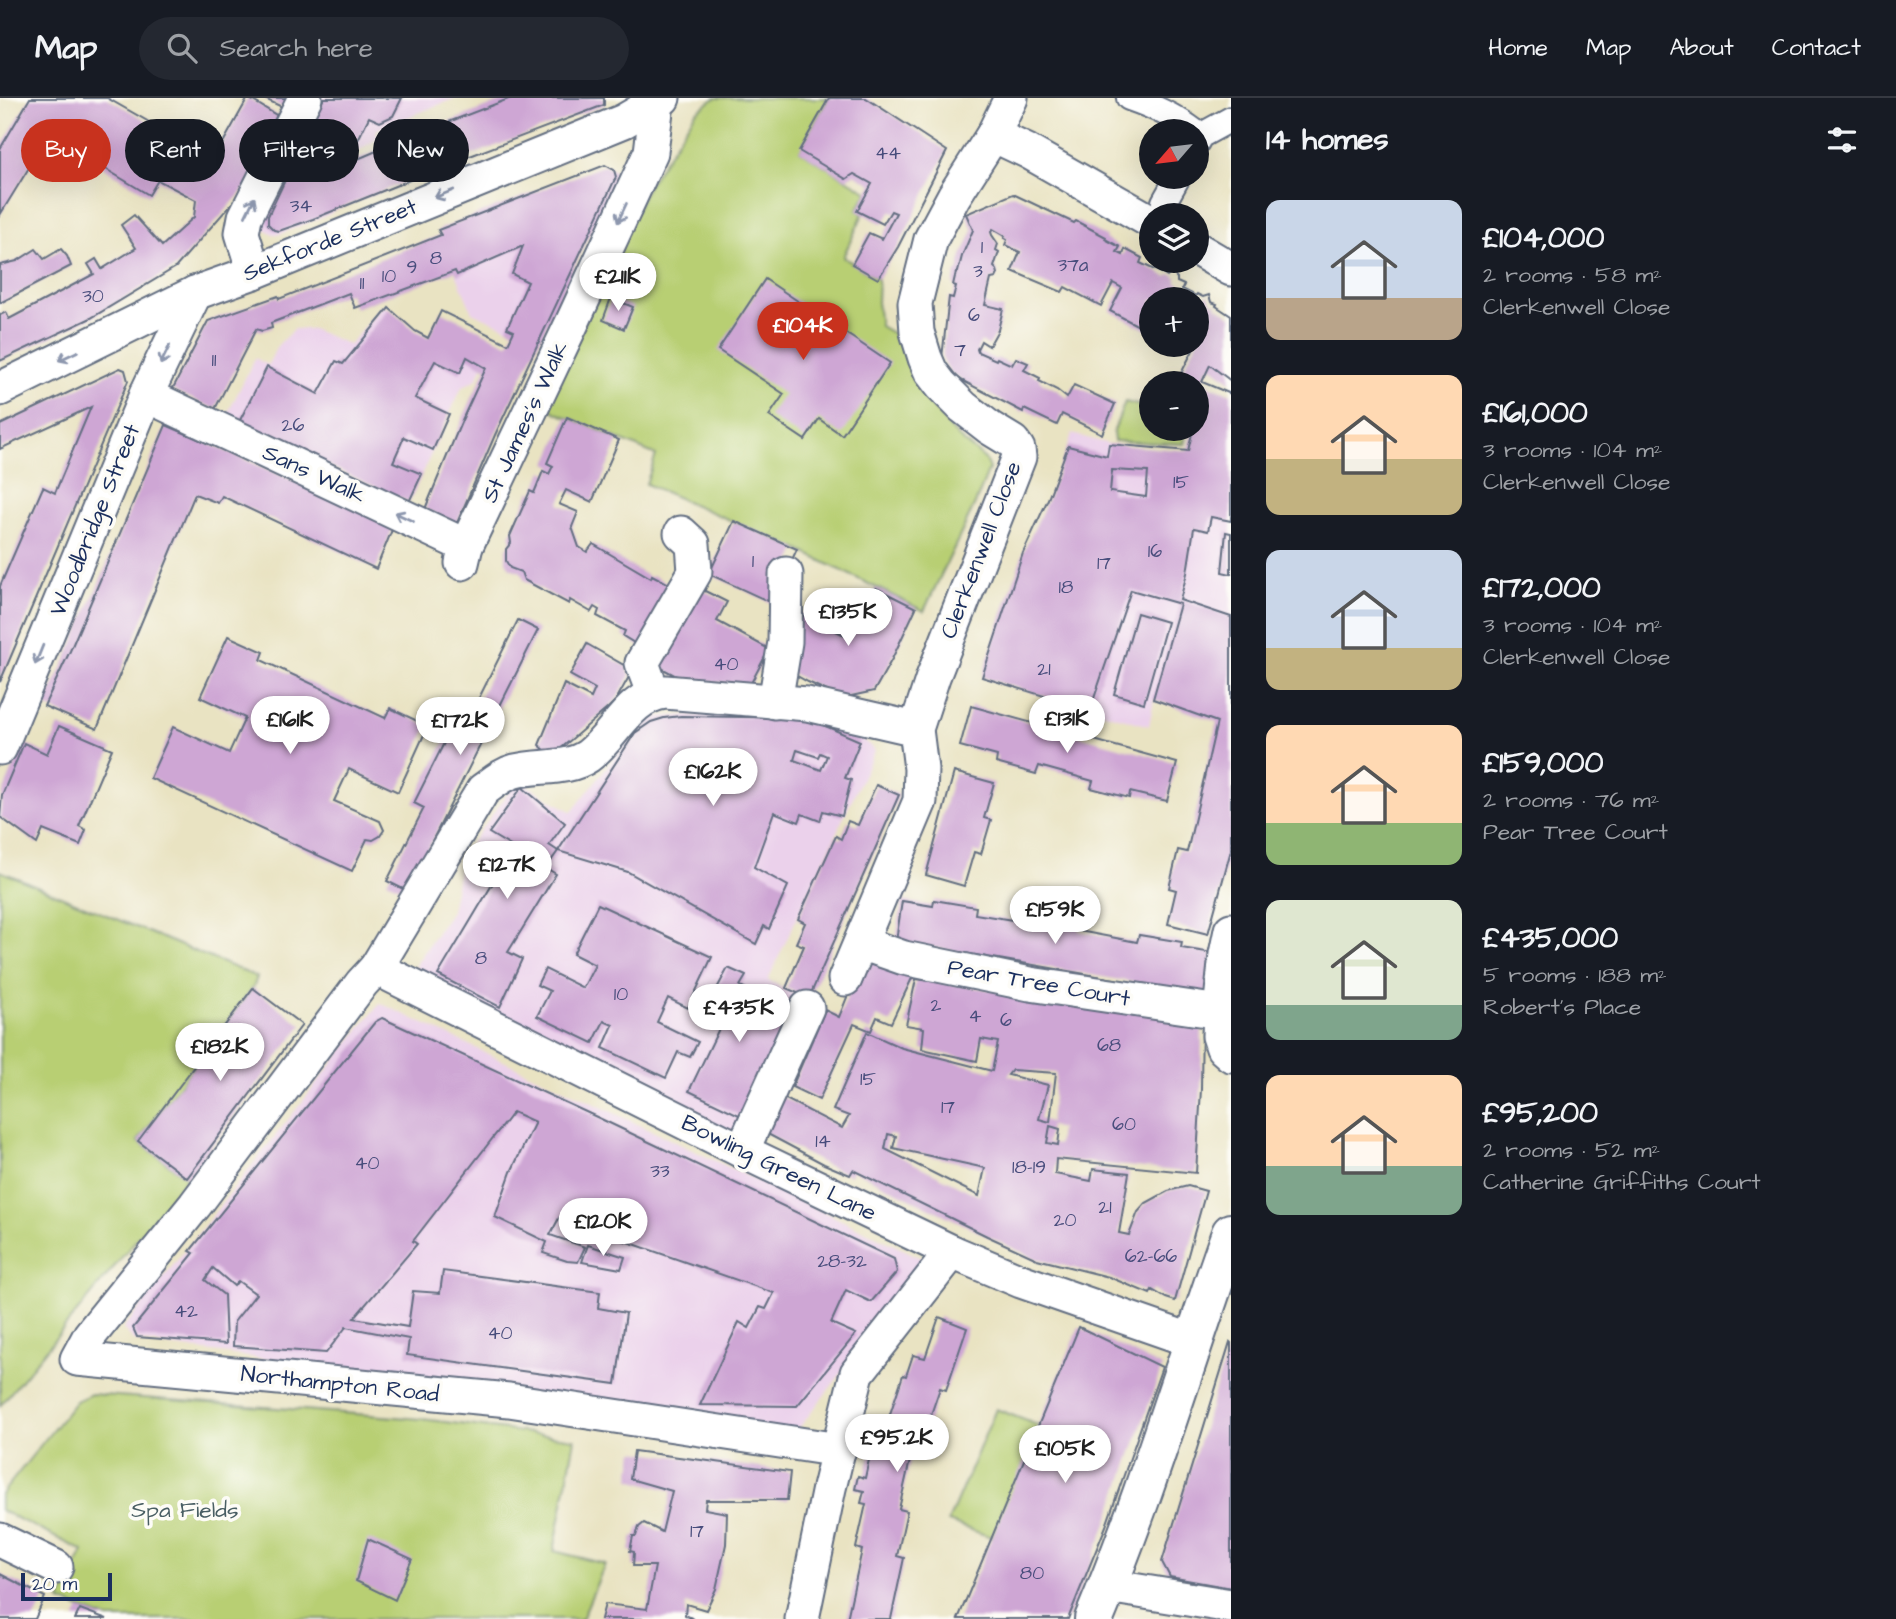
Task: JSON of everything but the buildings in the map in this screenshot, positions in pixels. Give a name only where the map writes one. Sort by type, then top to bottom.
[{"type":"main road","points":[[1101,1602],[1153,1464],[1231,1233]]},
{"type":"street","points":[[254,272],[242,233],[245,217],[305,98]]},
{"type":"street","name":"Clerkenwell Close","points":[[845,979],[920,801],[921,769],[916,729],[933,677],[1018,457],[1018,449],[1013,442],[963,407],[936,379],[925,358],[918,332],[915,303],[931,239],[954,196],[993,135],[1011,98]]},
{"type":"street","points":[[1129,98],[1175,119]]},
{"type":"street","name":"Sekforde Street","points":[[0,389],[195,293],[254,272],[624,121],[656,100]]},
{"type":"street","name":"St James's Walk","points":[[464,555],[650,152],[656,100]]},
{"type":"street","points":[[1209,130],[1231,120]]},
{"type":"street","points":[[993,135],[1139,203]]},
{"type":"street","points":[[1209,256],[1231,269]]},
{"type":"street","name":"Woodbridge Street","points":[[0,748],[146,395],[195,293]]},
{"type":"street","name":"Sans Walk","points":[[146,395],[464,555]]},
{"type":"street","points":[[369,975],[483,790],[515,771],[573,762],[588,756],[640,700],[695,572],[693,544],[681,533]]},
{"type":"street","points":[[775,702],[786,642],[786,574]]},
{"type":"street","points":[[648,678],[665,692],[807,704],[916,729]]},
{"type":"street","points":[[1231,930],[1226,954],[1219,1037],[1223,1048],[1231,1055]]},
{"type":"street","name":"Pear Tree Court","points":[[861,943],[904,958],[1030,984],[1220,1012]]},
{"type":"street","name":"Bowling Green Lane","points":[[369,975],[952,1252],[1021,1281],[1193,1341]]},
{"type":"street","name":"Northampton Road","points":[[369,975],[195,1205],[90,1335],[77,1359],[509,1401],[839,1450]]},
{"type":"street","points":[[742,1151],[807,1008]]},
{"type":"street","points":[[802,1619],[829,1488],[857,1373],[952,1252]]},
{"type":"street","points":[[0,1540],[56,1567]]},
{"type":"street","points":[[1101,1602],[1231,1606]]},
{"type":"shaded area","points":[[321,98],[331,98],[374,119],[373,141],[359,151],[359,119],[311,119]]},
{"type":"shaded area","points":[[402,98],[456,98],[404,119],[386,119],[393,116]]},
{"type":"shaded area","points":[[605,165],[614,170],[616,177],[539,342],[472,312],[438,230]]},
{"type":"shaded area","points":[[280,182],[320,182],[332,213],[280,234],[273,234],[260,223]]},
{"type":"shaded area","points":[[382,306],[389,308],[416,331],[483,365],[477,379],[462,387],[409,502],[225,419],[255,358],[268,365],[277,346],[294,329],[312,329],[349,345]]},
{"type":"shaded area","points":[[1209,385],[1231,394],[1231,726],[1154,699],[1149,726],[982,677],[1023,553],[1048,499],[1072,434],[1109,444],[1187,451],[1190,441],[1209,441]]},
{"type":"shaded area","points":[[780,712],[852,731],[875,750],[768,980],[804,999],[738,1136],[425,978],[415,966],[451,911],[462,855],[518,780],[572,812],[645,717]]},
{"type":"shaded area","points":[[380,1003],[928,1261],[796,1432],[134,1341],[123,1329]]},
{"type":"green space","points":[[715,98],[829,98],[800,151],[868,192],[857,210],[863,214],[843,257],[878,279],[880,326],[897,336],[914,377],[931,405],[957,436],[985,459],[989,469],[975,504],[924,611],[797,549],[646,484],[656,455],[546,406],[647,187],[696,112]]},
{"type":"green space","points":[[1125,402],[1139,405],[1139,441],[1185,441],[1184,444],[1114,441],[1113,433]]},
{"type":"green space","points":[[0,871],[257,977],[253,988],[138,1141],[187,1178],[0,1406]]},
{"type":"green space","name":"Spa Fields","points":[[91,1394],[422,1419],[575,1439],[554,1551],[605,1564],[582,1619],[108,1619],[60,1601],[83,1551],[0,1510],[0,1496],[76,1401]]},
{"type":"green space","points":[[996,1409],[1040,1426],[997,1539],[948,1522]]}]
